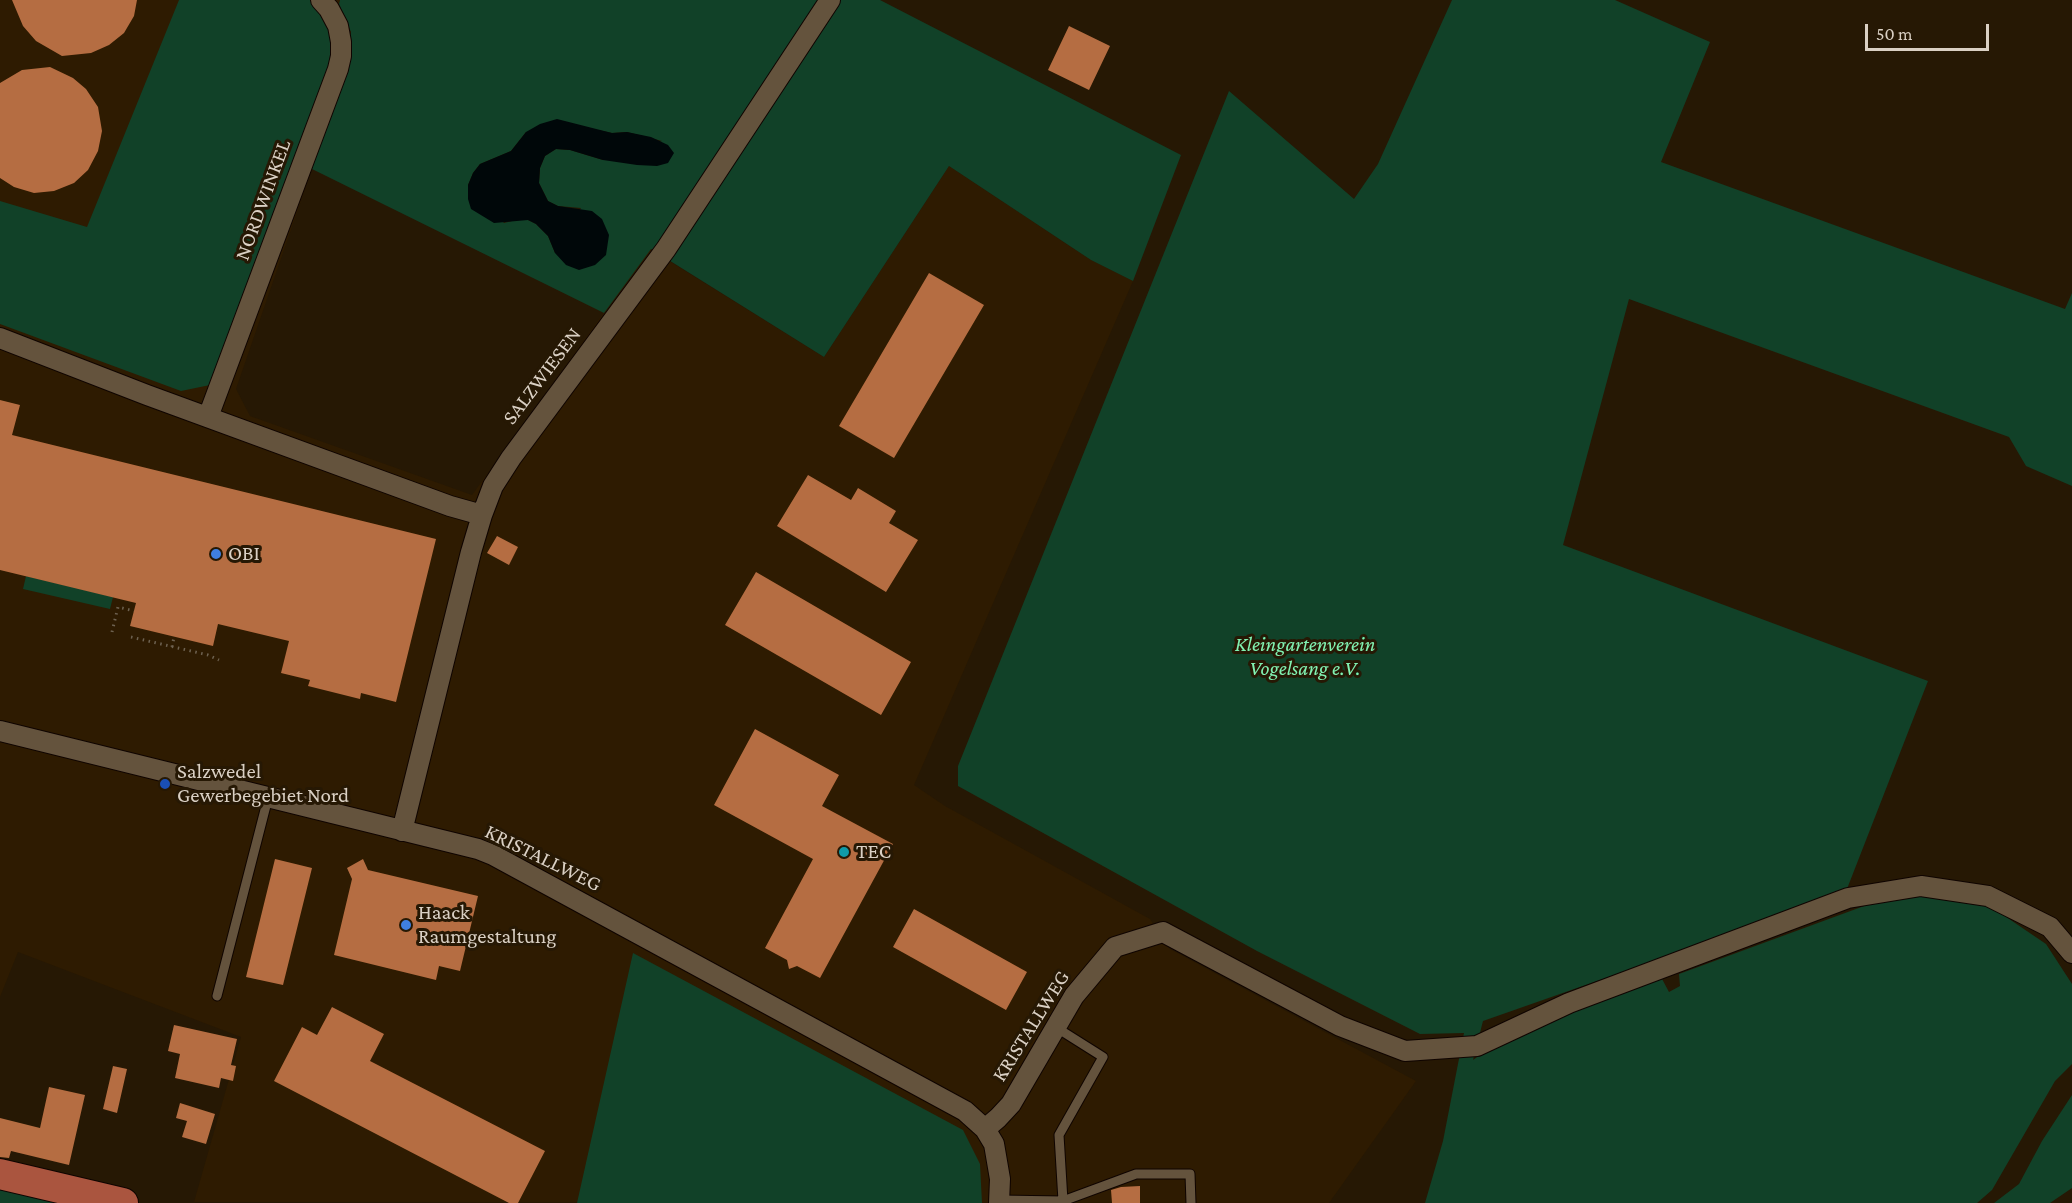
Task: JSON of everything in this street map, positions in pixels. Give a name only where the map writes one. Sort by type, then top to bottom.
[{"type":"main road","points":[[0,1174],[123,1203]]},
{"type":"street","name":"NORDWINKEL","points":[[208,417],[338,69],[341,49],[338,26],[330,9],[321,0]]},
{"type":"street","name":"SALZWIESEN","points":[[402,831],[471,552],[493,486],[511,458],[666,249],[830,0]]},
{"type":"street","points":[[0,338],[450,506],[482,515]]},
{"type":"street","name":"KRISTALLWEG","points":[[0,731],[478,849],[494,855],[973,1116],[990,1136],[997,1154],[1000,1179],[999,1202]]},
{"type":"street","name":"KRISTALLWEG","points":[[985,1129],[1011,1104],[1074,996],[1115,947],[1163,932],[1340,1026],[1406,1051],[1477,1046],[1569,1003],[1848,898],[1921,886],[1988,896],[2050,927],[2072,953]]},
{"type":"lane","points":[[217,996],[268,798]]},
{"type":"lane","points":[[1056,1028],[1103,1057],[1059,1135],[1063,1202]]},
{"type":"lane","points":[[999,1202],[1063,1202],[1136,1174],[1190,1174],[1191,1203]]},
{"type":"path","points":[[112,632],[118,607],[134,611]]},
{"type":"path","points":[[131,637],[208,655],[219,660]]},
{"type":"path","points":[[172,647],[174,637]]},
{"type":"shaded area","points":[[0,0],[340,0],[339,4],[351,32],[345,73],[236,389],[250,416],[472,495],[650,249],[824,357],[949,166],[1091,260],[1133,281],[914,785],[945,806],[1150,919],[1170,949],[1416,1081],[1329,1203],[194,1202],[241,1037],[18,952],[0,997]]},
{"type":"shaded area","points":[[557,119],[612,133],[627,132],[651,137],[668,145],[674,153],[668,163],[657,166],[603,160],[570,150],[556,149],[545,156],[540,168],[539,183],[548,201],[558,206],[592,211],[602,219],[609,235],[606,255],[595,265],[579,270],[566,265],[555,253],[548,236],[536,224],[528,220],[494,223],[471,209],[468,199],[468,185],[480,164],[511,151],[526,132],[540,124]]},
{"type":"green space","points":[[179,0],[310,0],[332,31],[331,72],[210,385],[181,391],[0,324],[0,201],[87,227]]},
{"type":"green space","points":[[340,0],[880,0],[1181,155],[1133,281],[1091,260],[949,166],[824,357],[651,249],[604,313],[312,169],[345,73],[351,32],[339,4]],"holes":[[[598,130],[612,133],[627,132],[662,141],[603,160],[570,150],[556,149],[545,156],[540,168],[539,183],[548,201],[558,206],[581,208],[555,253],[548,236],[536,224],[528,220],[504,223],[468,185],[480,164],[511,151],[526,132]]]},
{"type":"green space","name":"Kleingartenverein Vogelsang e.V.","points":[[1452,0],[1615,0],[1710,42],[1661,162],[2065,309],[2072,293],[2072,486],[2026,466],[2009,437],[1629,299],[1563,545],[1928,681],[1845,894],[1483,1021],[1473,1060],[1484,1052],[1562,1015],[1661,977],[1669,992],[1680,986],[1679,974],[1875,902],[1942,894],[1990,906],[2046,944],[2072,984],[2072,1064],[2055,1081],[1992,1190],[1977,1203],[1425,1203],[1443,1141],[1464,1033],[1420,1034],[1257,951],[958,786],[958,766],[1229,91],[1354,199],[1378,164]]},
{"type":"green space","points":[[26,576],[113,597],[110,609],[23,589]]},
{"type":"green space","points":[[633,953],[963,1130],[980,1164],[982,1203],[577,1203]]},
{"type":"green space","points":[[2072,1095],[2072,1188],[2050,1203],[1994,1203],[2019,1184],[2042,1141]]},
{"type":"green space","points":[[0,1184],[72,1203],[0,1203]]},
{"type":"building","points":[[12,0],[137,0],[134,16],[124,33],[109,45],[91,53],[62,56],[36,41],[23,26]]},
{"type":"building","points":[[1069,26],[1110,46],[1089,90],[1048,70]]},
{"type":"building","points":[[50,67],[73,78],[86,89],[98,107],[102,131],[98,151],[88,170],[74,183],[54,191],[34,193],[14,187],[0,178],[0,83],[22,70]]},
{"type":"building","points":[[929,273],[984,305],[894,458],[839,426]]},
{"type":"building","name":"OBI","points":[[0,400],[20,405],[12,435],[436,539],[396,702],[361,693],[360,699],[308,686],[310,680],[281,673],[289,641],[218,624],[213,646],[130,626],[136,603],[0,570]]},
{"type":"building","points":[[808,475],[851,500],[858,488],[896,511],[889,523],[918,540],[886,592],[777,526]]},
{"type":"building","points":[[497,536],[518,547],[509,565],[487,553]]},
{"type":"building","points":[[756,572],[911,662],[881,715],[725,625]]},
{"type":"building","name":"TEC","points":[[755,729],[839,775],[822,806],[893,844],[820,978],[797,966],[789,969],[787,960],[765,948],[813,859],[714,805]]},
{"type":"building","points":[[275,859],[312,868],[283,985],[246,977]]},
{"type":"building","name":"Haack Raumgestaltung","points":[[363,859],[368,870],[478,896],[460,971],[439,966],[436,980],[334,955],[352,879],[347,868]]},
{"type":"building","points":[[914,909],[1027,972],[1006,1010],[893,947]]},
{"type":"building","points":[[332,1007],[384,1034],[370,1061],[545,1151],[518,1203],[509,1203],[274,1081],[302,1027],[317,1035]]},
{"type":"building","points":[[174,1025],[237,1039],[231,1065],[236,1066],[233,1081],[221,1078],[219,1088],[175,1078],[180,1054],[168,1051]]},
{"type":"building","points":[[113,1066],[127,1069],[117,1113],[103,1109]]},
{"type":"building","points":[[49,1087],[85,1095],[69,1165],[11,1151],[9,1158],[0,1157],[0,1118],[40,1128]]},
{"type":"building","points":[[180,1103],[215,1114],[206,1144],[182,1137],[187,1121],[176,1118]]},
{"type":"building","points":[[1140,1186],[1140,1203],[1112,1203],[1111,1190]]},
{"type":"place","name":"OBI","points":[[216,554]]},
{"type":"place","name":"Salzwedel Gewerbegebiet Nord","points":[[165,784]]},
{"type":"place","name":"TEC","points":[[844,852]]},
{"type":"place","name":"Haack Raumgestaltung","points":[[406,925]]}]
